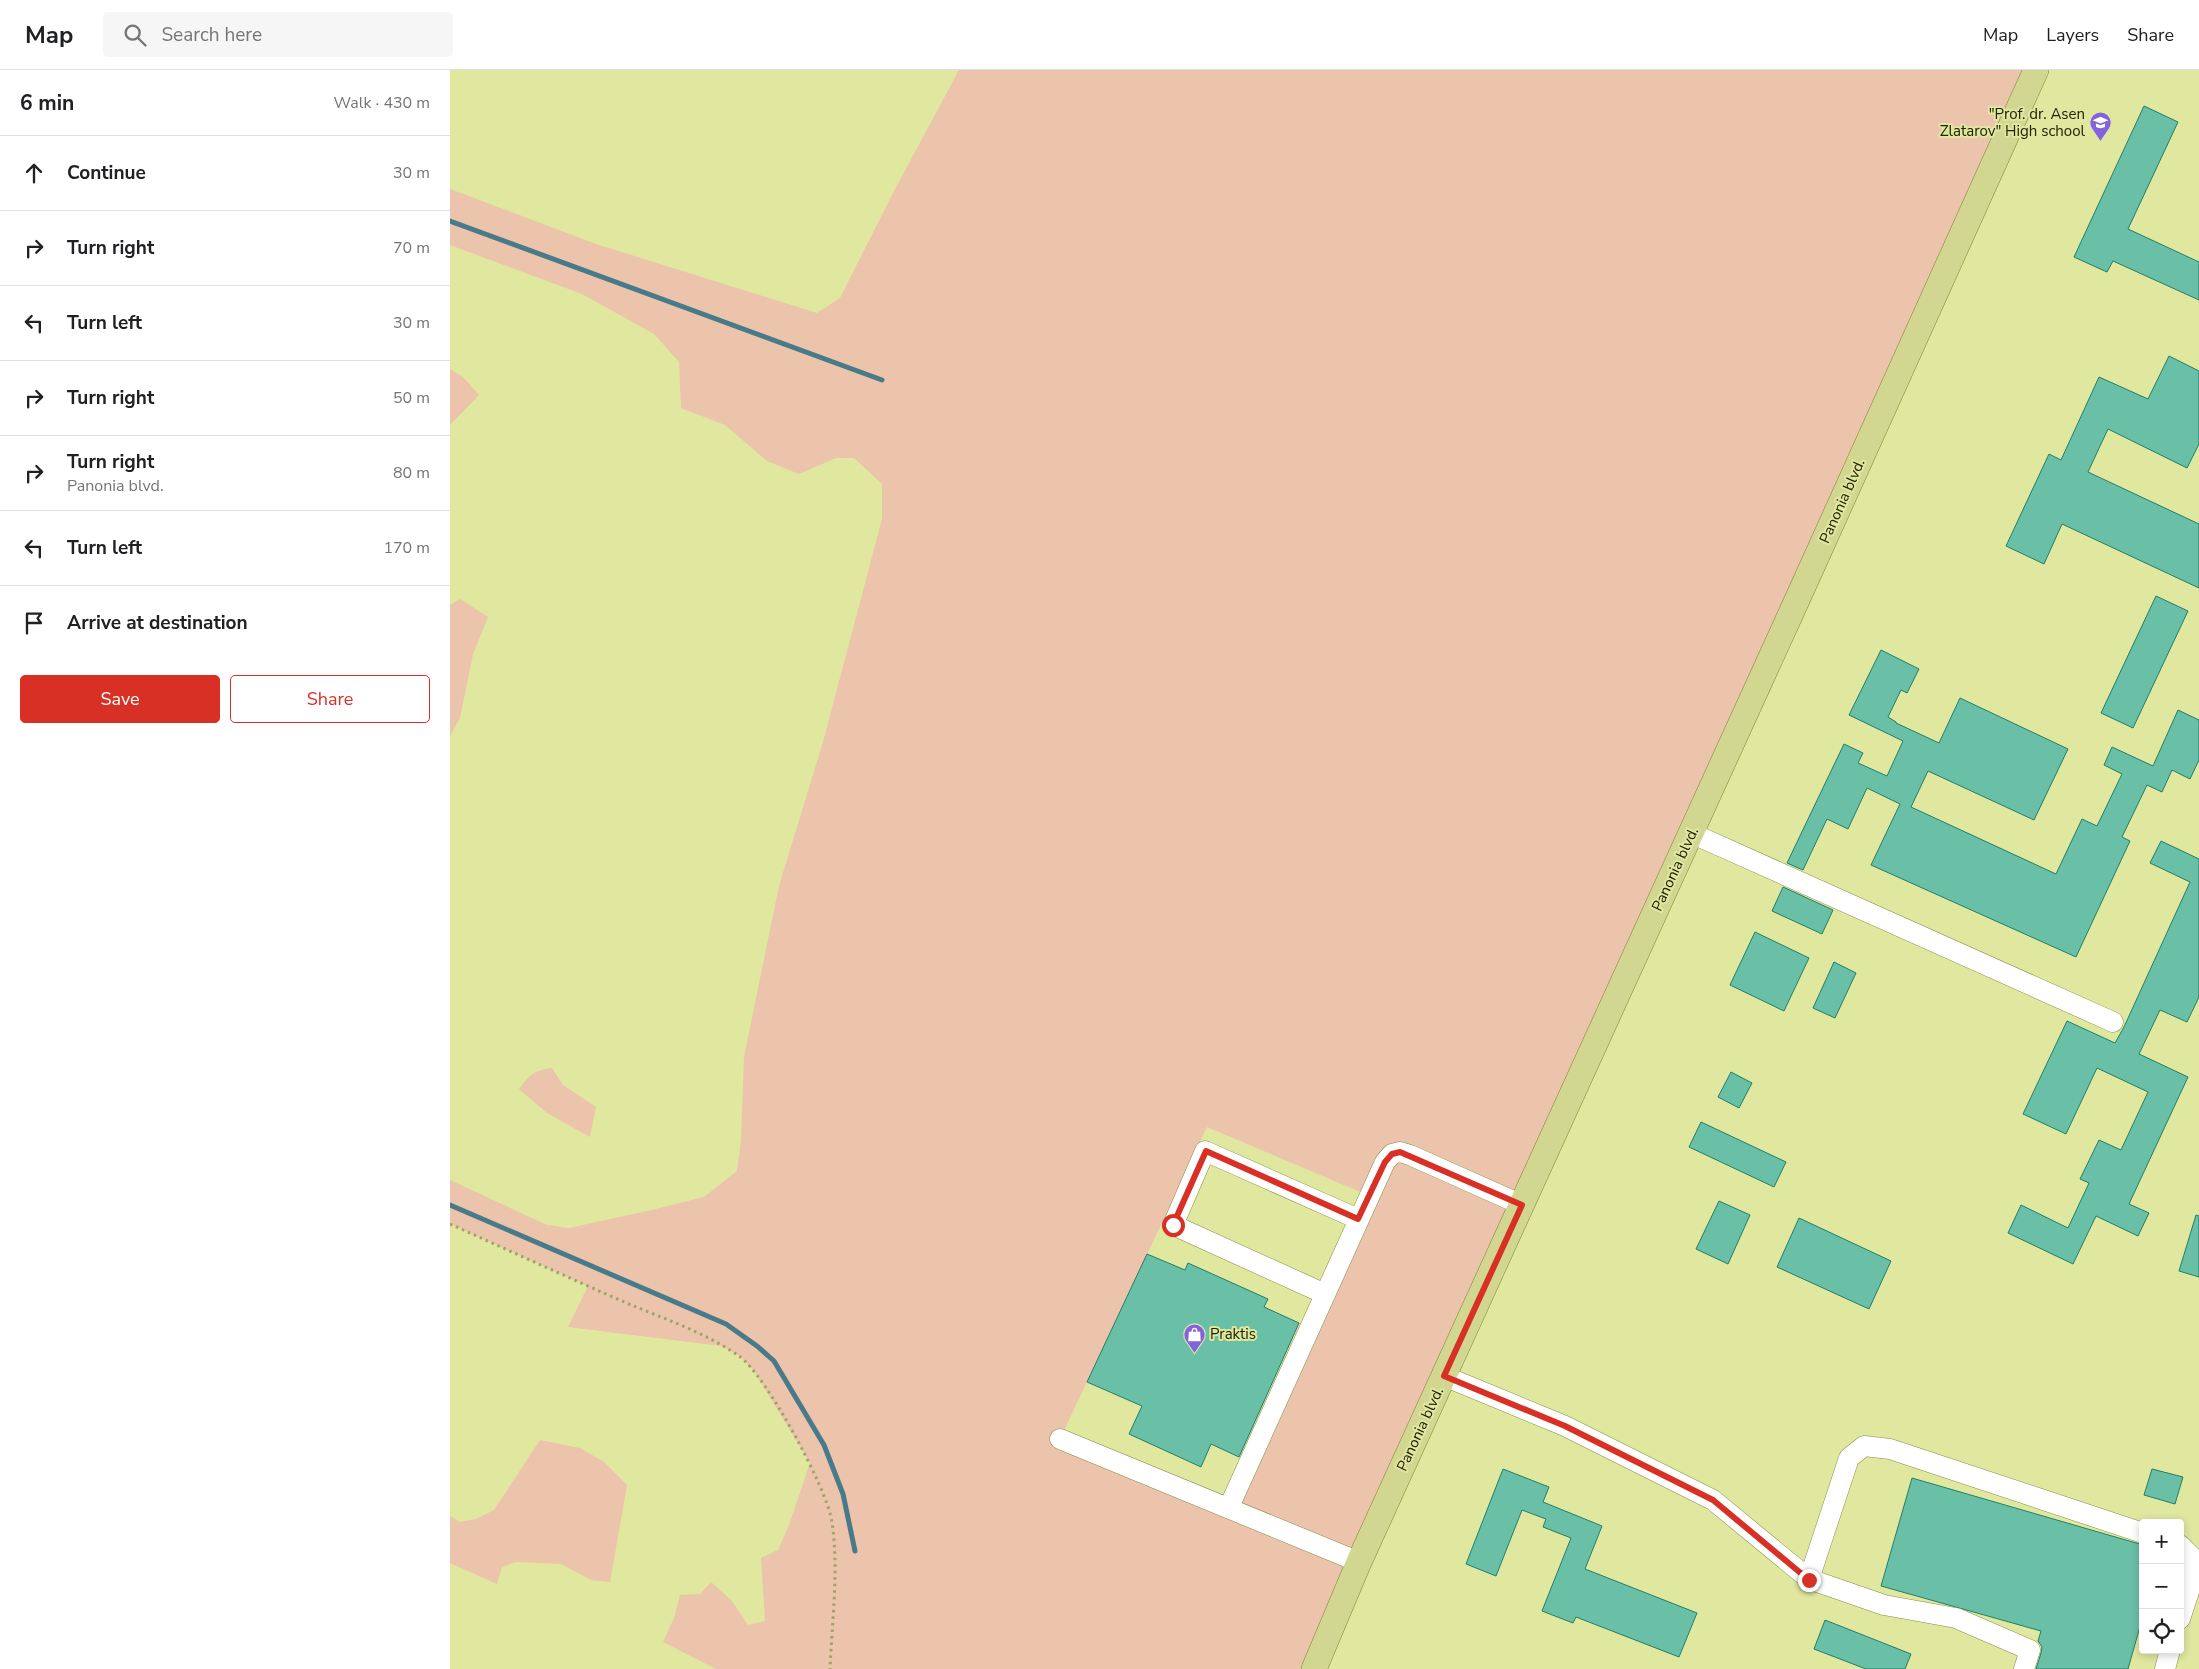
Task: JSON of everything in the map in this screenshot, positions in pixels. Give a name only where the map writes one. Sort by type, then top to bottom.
[{"type":"main road","name":"Panonia blvd.","points":[[1314,1669],[1359,1562],[2036,70]]},
{"type":"lane","points":[[1691,833],[2113,1022]]},
{"type":"lane","points":[[1325,1294],[1173,1225],[1206,1151],[1358,1219]]},
{"type":"lane","points":[[1229,1508],[1358,1219],[1385,1162],[1392,1154],[1400,1152],[1522,1205]]},
{"type":"lane","points":[[1444,1376],[1565,1426],[1713,1500],[1809,1580],[1884,1605],[1956,1618],[2030,1650],[2024,1669]]},
{"type":"lane","points":[[1060,1439],[1359,1562]]},
{"type":"lane","points":[[1809,1580],[1849,1458],[1864,1446],[1890,1450],[2139,1532]]},
{"type":"lane","points":[[2183,1609],[2194,1576],[2193,1558],[2184,1549]]},
{"type":"lane","points":[[2164,1669],[2169,1654]]},
{"type":"path","points":[[450,1224],[686,1328],[740,1356],[754,1371],[810,1463],[825,1496],[832,1520],[834,1547],[830,1669]]},
{"type":"shaded area","points":[[959,70],[2036,70],[1314,1669],[716,1669],[663,1642],[674,1618],[680,1595],[700,1594],[711,1582],[732,1601],[748,1625],[765,1621],[761,1558],[778,1550],[789,1525],[810,1463],[754,1371],[740,1356],[721,1346],[568,1327],[588,1286],[450,1224],[450,1180],[547,1225],[569,1228],[704,1197],[737,1171],[741,1141],[744,1057],[779,886],[823,742],[882,519],[882,484],[854,458],[836,458],[799,474],[767,461],[725,425],[681,408],[679,362],[654,334],[582,294],[450,245],[450,189],[596,244],[817,313],[840,298],[894,191]],"holes":[[[1207,1127],[1370,1196],[1229,1507],[1060,1439]]]},
{"type":"shaded area","points":[[450,369],[463,377],[479,395],[450,425]]},
{"type":"shaded area","points":[[460,599],[488,617],[473,654],[460,718],[450,736],[450,605]]},
{"type":"shaded area","points":[[552,1068],[563,1085],[596,1107],[590,1137],[547,1113],[519,1089],[533,1074]]},
{"type":"shaded area","points":[[540,1440],[580,1448],[604,1462],[627,1485],[610,1582],[591,1580],[561,1564],[516,1562],[502,1567],[497,1584],[450,1563],[450,1516],[460,1522],[476,1519],[494,1510]]},
{"type":"building","points":[[2144,106],[2178,122],[2128,229],[2199,262],[2199,300],[2113,261],[2107,272],[2074,257]]},
{"type":"building","points":[[2169,356],[2199,371],[2199,444],[2187,468],[2108,429],[2088,472],[2199,524],[2199,588],[2062,524],[2044,564],[2006,546],[2049,454],[2061,460],[2099,377],[2148,399]]},
{"type":"building","points":[[2156,596],[2188,611],[2133,728],[2101,713]]},
{"type":"building","points":[[1881,650],[1919,669],[1907,693],[1901,690],[1888,717],[1896,723],[1939,743],[1960,698],[2068,749],[2034,820],[1928,771],[1911,807],[2056,874],[2082,819],[2097,826],[2122,774],[2104,765],[2112,747],[2153,766],[2178,710],[2199,720],[2199,760],[2190,779],[2172,770],[2162,792],[2147,785],[2122,837],[2130,841],[2076,957],[1871,865],[1900,804],[1867,788],[1848,829],[1827,819],[1803,870],[1787,863],[1844,744],[1863,753],[1858,763],[1887,776],[1903,741],[1849,715]]},
{"type":"building","points":[[2161,841],[2199,859],[2199,997],[2187,1022],[2160,1010],[2139,1054],[2188,1077],[2129,1204],[2149,1213],[2138,1236],[2096,1216],[2073,1264],[2008,1233],[2021,1205],[2068,1228],[2089,1183],[2080,1179],[2099,1140],[2121,1150],[2148,1092],[2097,1068],[2066,1134],[2023,1114],[2067,1021],[2115,1043],[2124,1027],[2190,882],[2150,863]]},
{"type":"building","points":[[1783,887],[1833,910],[1822,934],[1772,911]]},
{"type":"building","points":[[1755,932],[1809,958],[1784,1011],[1730,985]]},
{"type":"building","points":[[1834,962],[1856,973],[1835,1018],[1813,1008]]},
{"type":"building","points":[[1731,1072],[1752,1083],[1739,1108],[1718,1097]]},
{"type":"building","points":[[1701,1122],[1786,1162],[1774,1187],[1689,1147]]},
{"type":"building","points":[[1719,1201],[1750,1215],[1728,1264],[1696,1249]]},
{"type":"building","points":[[2196,1215],[2199,1216],[2199,1277],[2179,1271]]},
{"type":"building","points":[[1799,1218],[1891,1261],[1869,1309],[1777,1267]]},
{"type":"building","name":"Praktis","points":[[1147,1254],[1185,1270],[1188,1263],[1268,1299],[1264,1307],[1299,1323],[1239,1457],[1211,1444],[1201,1467],[1129,1434],[1142,1406],[1087,1382]]},
{"type":"building","points":[[1503,1469],[1549,1487],[1543,1502],[1602,1526],[1585,1569],[1697,1613],[1679,1657],[1576,1617],[1573,1623],[1542,1611],[1571,1538],[1543,1527],[1546,1519],[1522,1510],[1496,1576],[1466,1564]]},
{"type":"building","points":[[2152,1469],[2183,1477],[2175,1504],[2144,1495]]},
{"type":"building","points":[[1912,1478],[2139,1544],[2139,1630],[2128,1669],[2036,1669],[2042,1647],[2038,1641],[2041,1631],[1881,1586]]},
{"type":"building","points":[[1825,1620],[1911,1654],[1905,1669],[1866,1669],[1814,1649]]},
{"type":"waterway","points":[[450,221],[882,380]]},
{"type":"waterway","points":[[450,1205],[726,1324],[757,1346],[774,1361],[824,1445],[843,1494],[855,1551]]},
{"type":"place","name":"\"Prof. dr. Asen Zlatarov\" High school","points":[[2101,142]]},
{"type":"place","name":"Praktis","points":[[1194,1353]]},
{"type":"route","points":[[1173,1225],[1206,1151],[1358,1219],[1385,1162],[1392,1154],[1400,1152],[1522,1205],[1444,1376],[1565,1426],[1713,1500],[1809,1580]]}]
